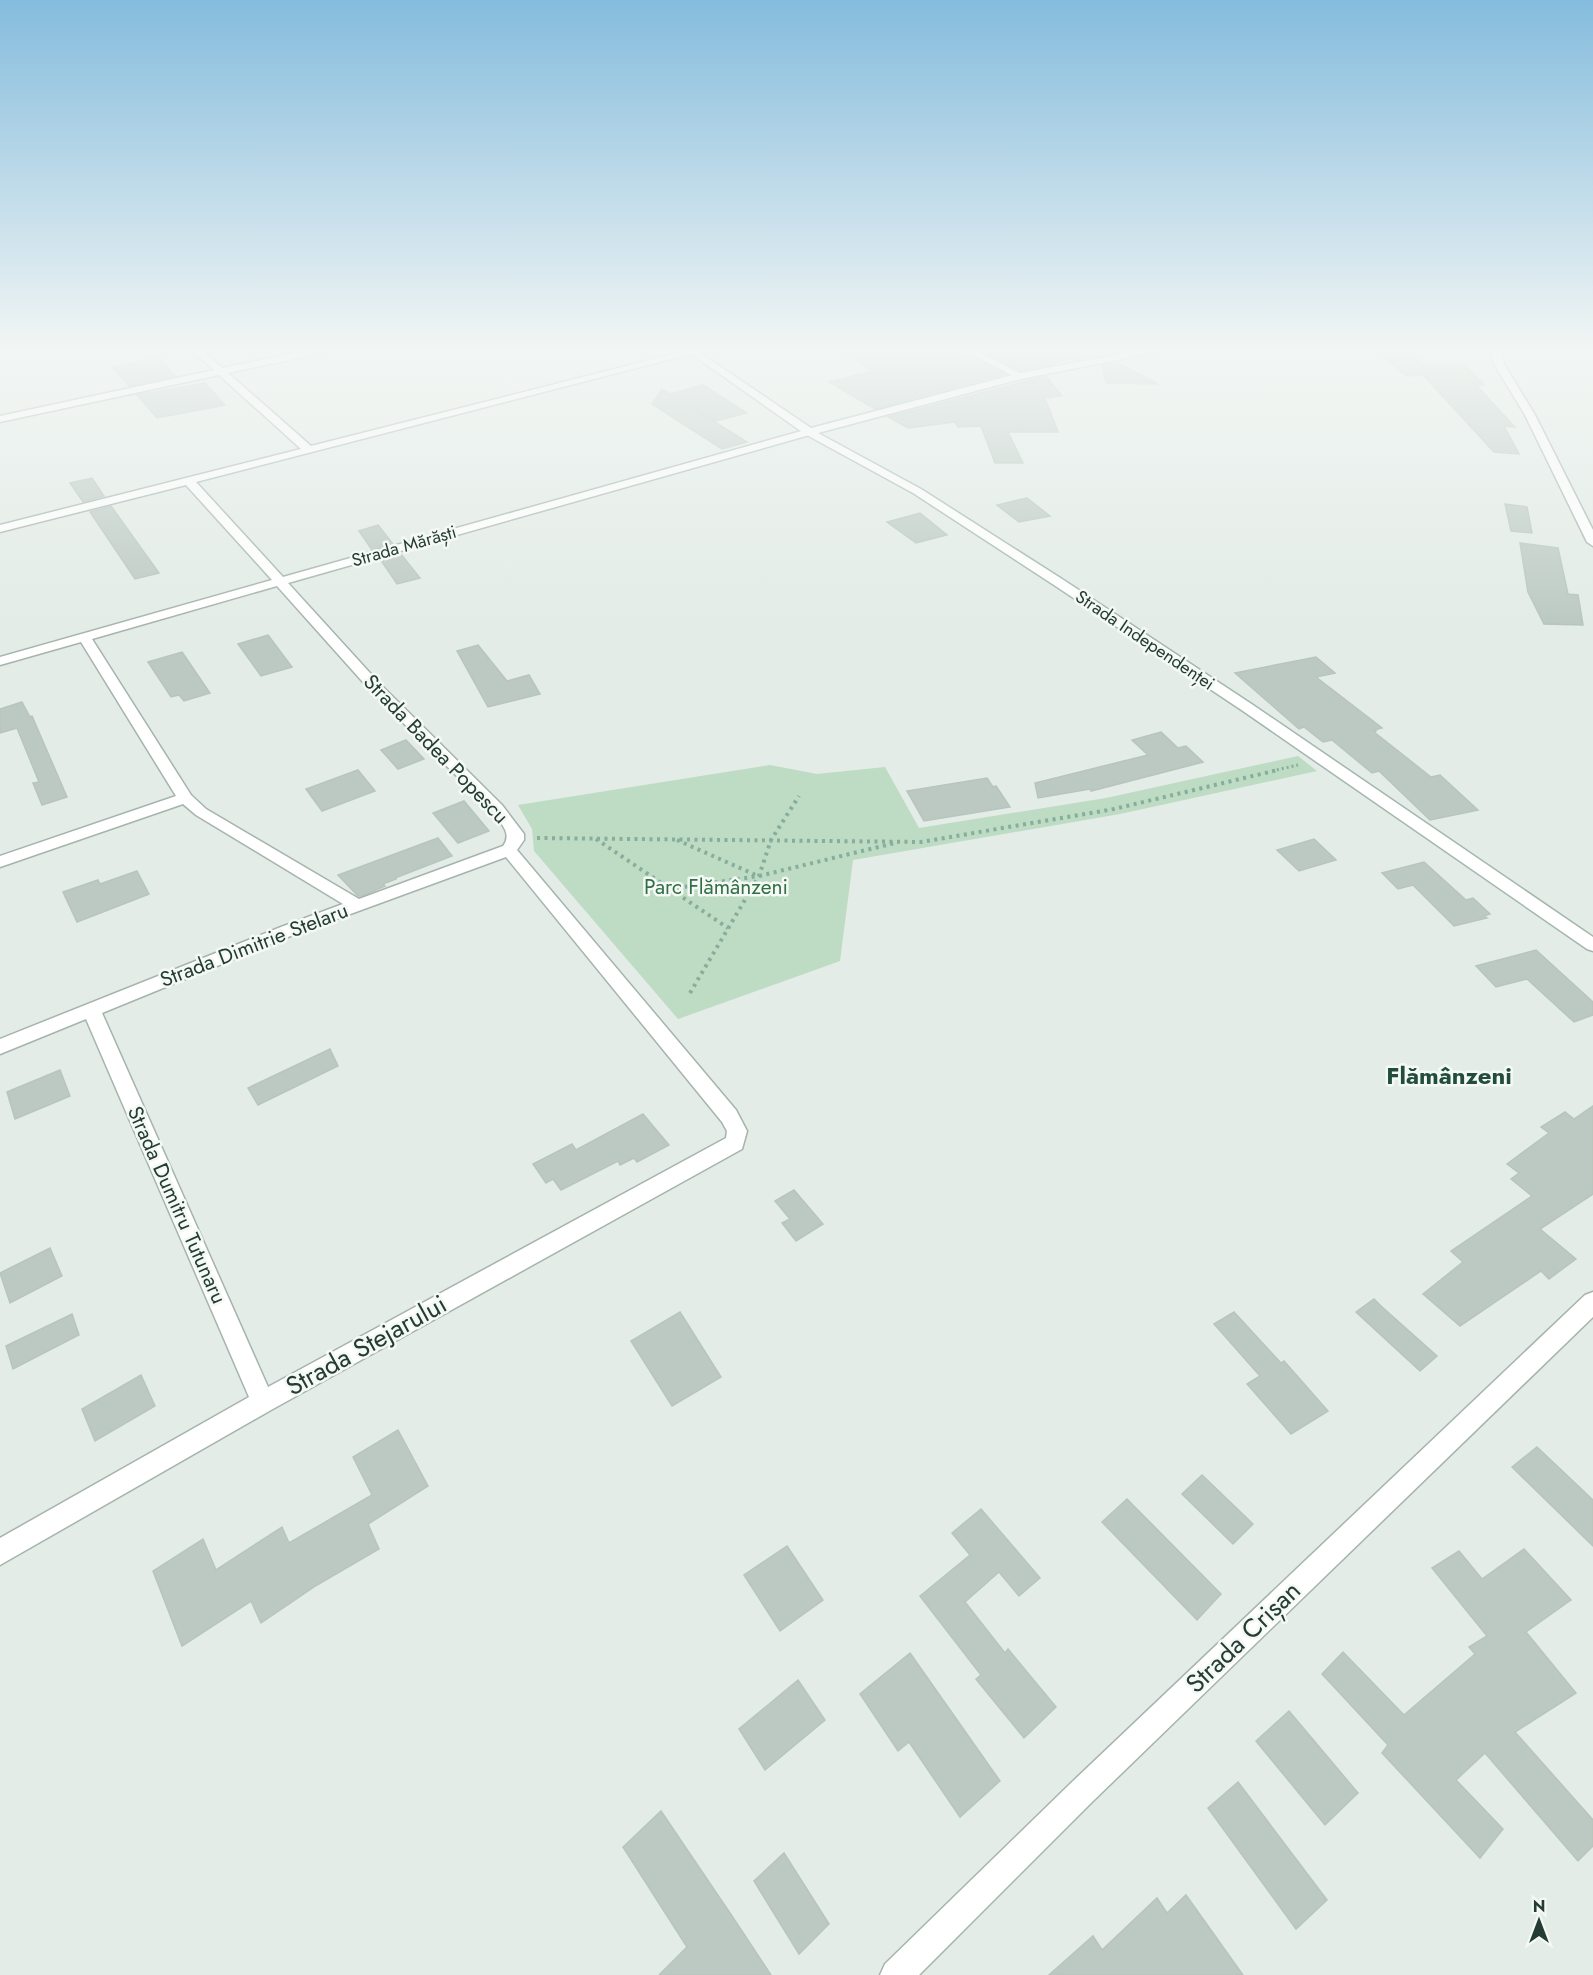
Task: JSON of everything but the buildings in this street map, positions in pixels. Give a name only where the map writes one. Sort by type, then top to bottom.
[{"type":"street","points":[[298,440],[309,450]]},
{"type":"street","points":[[0,529],[347,440]]},
{"type":"street","name":"Strada Mărăști","points":[[0,661],[780,440]]},
{"type":"street","name":"Strada Independenței","points":[[824,440],[917,491],[1107,614],[1593,945]]},
{"type":"street","points":[[1542,440],[1593,542]]},
{"type":"street","name":"Strada Badea Popescu","points":[[189,481],[375,687],[497,808],[513,842],[729,1116],[737,1131],[735,1143]]},
{"type":"street","points":[[84,637],[185,798],[201,812],[357,905]]},
{"type":"street","points":[[0,862],[185,798]]},
{"type":"street","name":"Strada Dimitrie Stelaru","points":[[0,1047],[513,842]]},
{"type":"street","name":"Strada Dumitru Tutunaru","points":[[92,1009],[263,1402]]},
{"type":"street","name":"Strada Stejarului","points":[[0,1552],[263,1402],[735,1143]]},
{"type":"street","name":"Strada Crișan","points":[[896,1975],[1089,1785],[1593,1302]]},
{"type":"path","points":[[513,842],[536,838],[595,838],[921,842],[1114,809],[1323,760]]},
{"type":"path","points":[[690,993],[759,876],[771,840],[800,796]]},
{"type":"path","points":[[595,838],[729,928]]},
{"type":"path","points":[[676,839],[759,876]]},
{"type":"path","points":[[670,889],[759,876],[901,842]]},
{"type":"green space","name":"Parc Flămânzeni","points":[[1298,756],[1317,771],[1120,814],[853,860],[840,961],[678,1019],[534,851],[532,829],[518,805],[770,765],[817,774],[885,767],[919,828],[1106,798]]},
{"type":"district","name":"Flămânzeni","points":[[1449,1075]]}]
